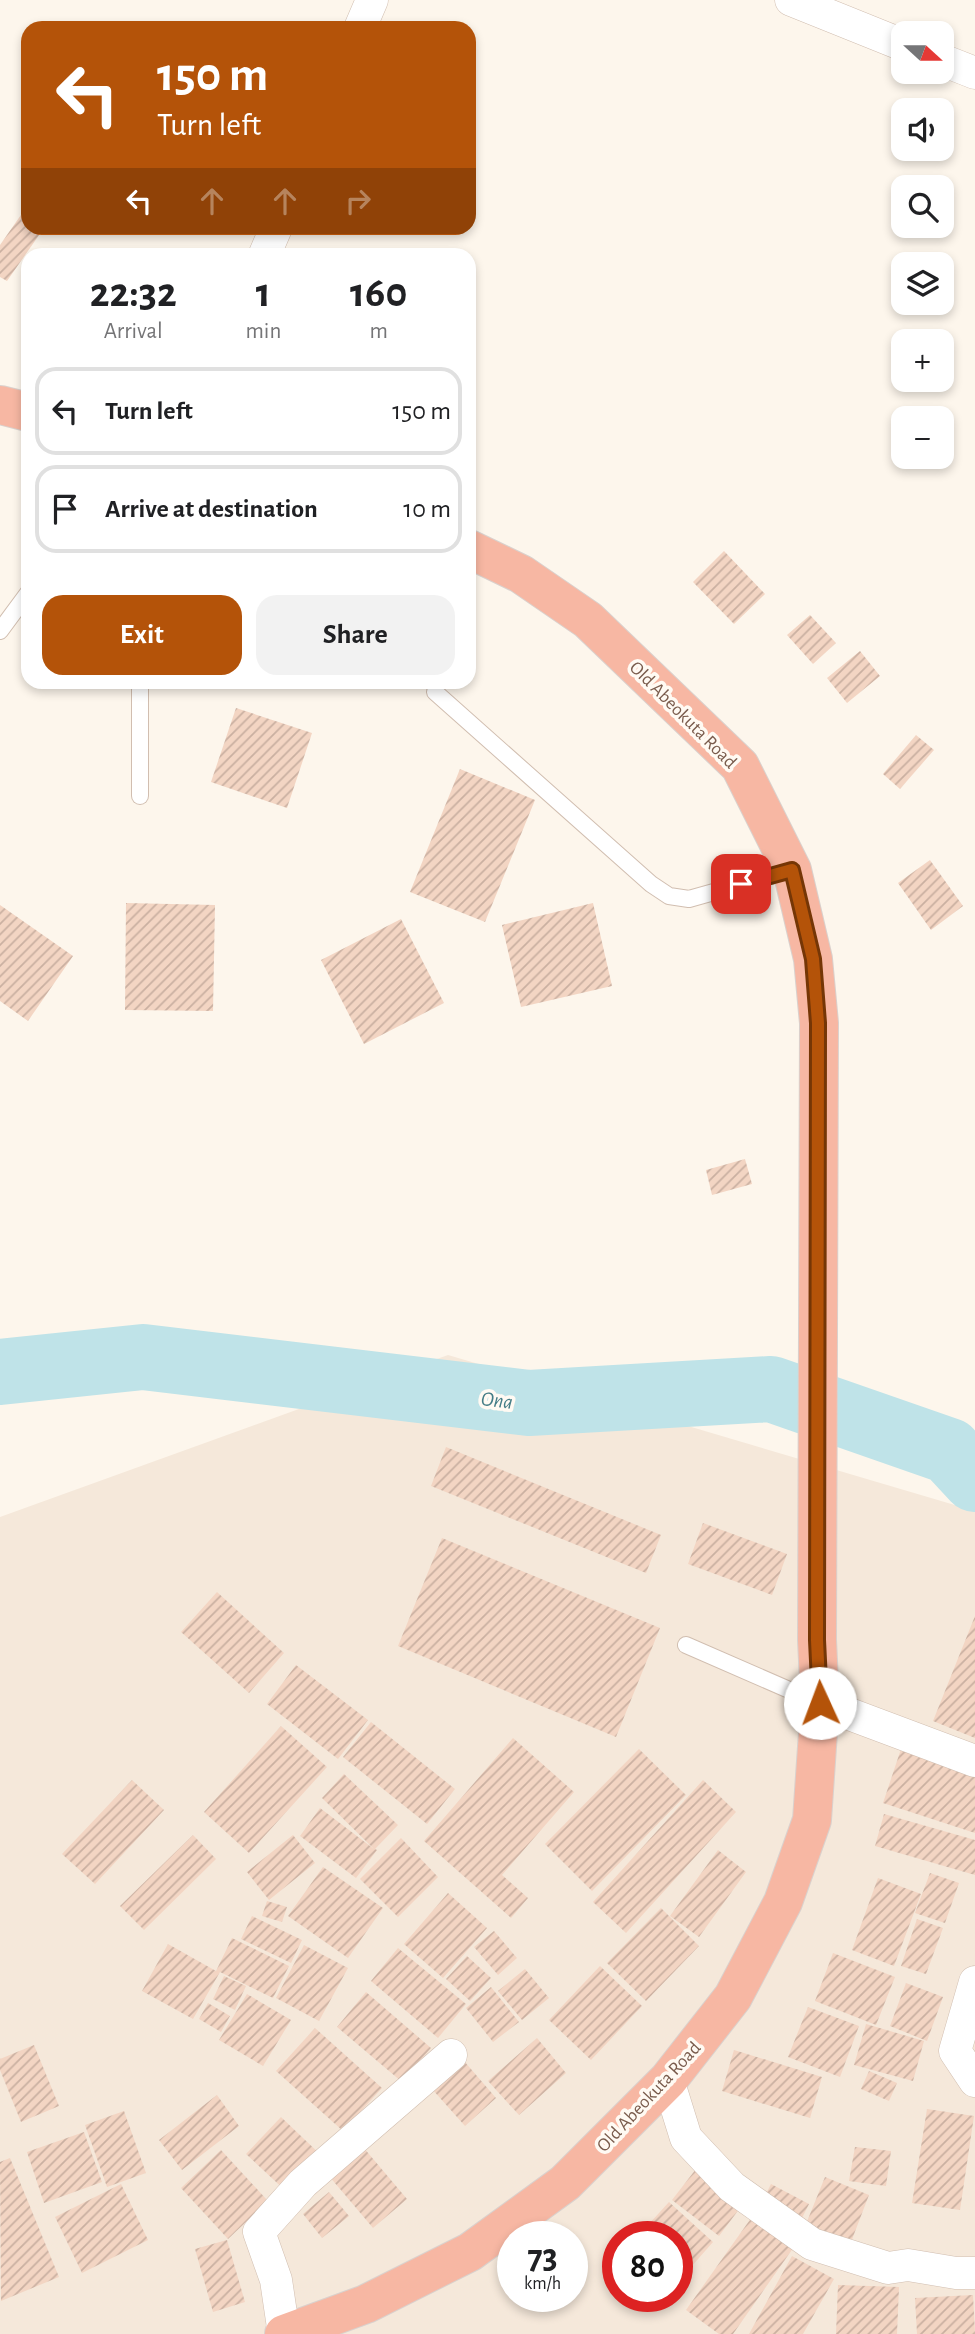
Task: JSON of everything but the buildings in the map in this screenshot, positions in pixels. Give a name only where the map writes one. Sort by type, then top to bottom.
[{"type":"highway","points":[[0,405],[21,410]]},
{"type":"highway","name":"Old Abeokuta Road","points":[[284,2334],[366,2304],[470,2252],[565,2183],[668,2080],[733,1997],[783,1902],[812,1820],[820,1703],[817,1640],[818,1023],[813,959],[792,870],[740,766],[588,620],[521,574],[476,552]]},
{"type":"street","points":[[363,21],[372,0]]},
{"type":"street","points":[[791,0],[891,40]]},
{"type":"street","points":[[954,65],[975,73]]},
{"type":"street","points":[[820,1703],[975,1760]]},
{"type":"street","points":[[975,1982],[965,2053],[975,2081]]},
{"type":"street","points":[[284,2334],[276,2280],[259,2232],[303,2183],[451,2055]]},
{"type":"street","points":[[668,2080],[686,2138],[732,2187],[812,2244],[888,2267],[908,2265],[956,2273],[975,2273]]},
{"type":"lane","points":[[0,631],[21,602]]},
{"type":"lane","points":[[140,689],[140,796]]},
{"type":"lane","points":[[435,692],[652,884],[669,896],[690,899],[792,870]]},
{"type":"lane","points":[[686,1645],[820,1703]]},
{"type":"shaded area","points":[[448,1355],[975,1511],[975,2334],[0,2334],[0,1517]]},
{"type":"waterway","name":"Ona","points":[[0,1372],[143,1357],[529,1403],[771,1389],[949,1451],[975,1479]]},
{"type":"route","points":[[741,884],[792,870],[813,959],[818,1023],[817,1640],[820,1703]]}]
